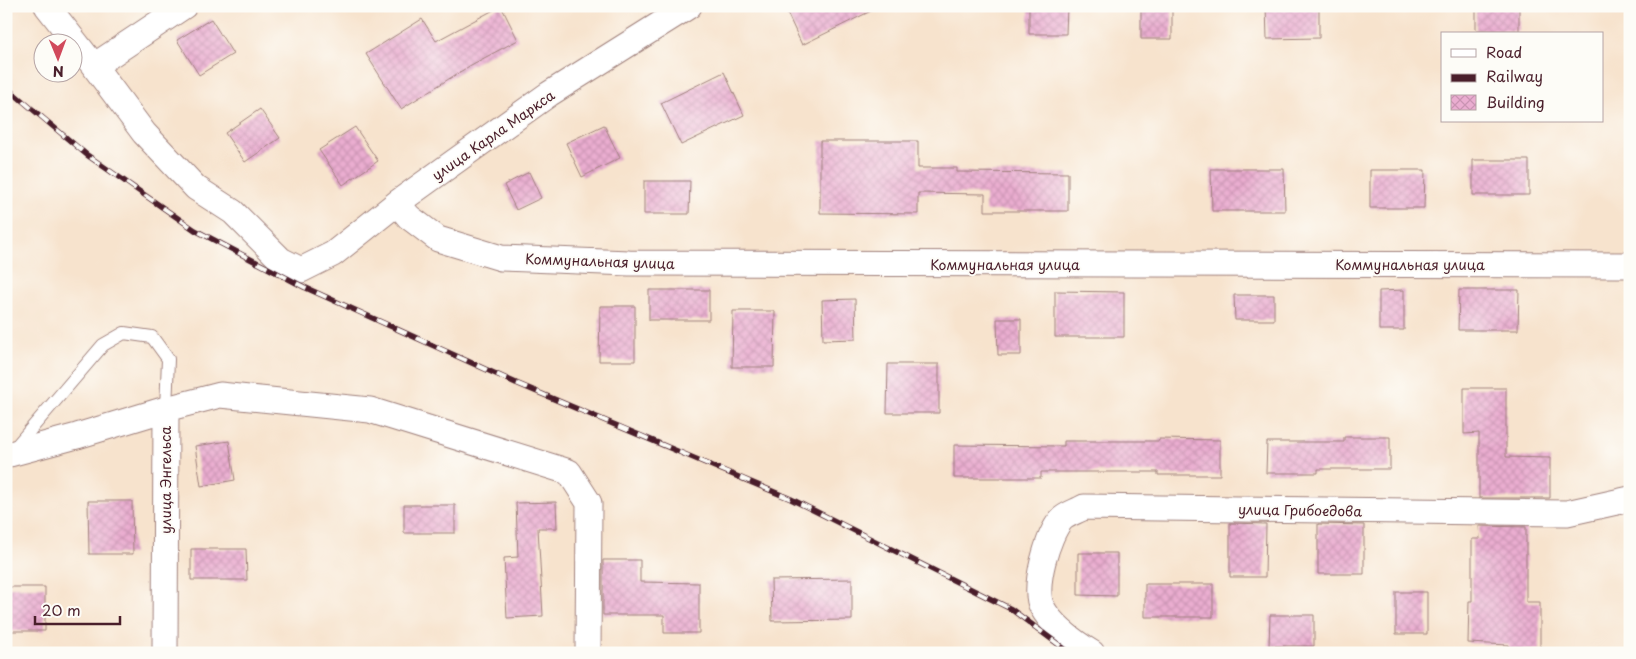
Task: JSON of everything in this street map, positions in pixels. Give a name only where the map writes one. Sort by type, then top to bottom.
[{"type":"street","points":[[47,6],[94,66],[184,6]]},
{"type":"street","name":"улица Карла Маркса","points":[[94,66],[144,133],[196,188],[233,212],[281,260],[301,270],[333,254],[397,203],[549,94],[689,6]]},
{"type":"street","name":"Коммунальная улица","points":[[397,203],[409,217],[438,239],[501,258],[638,263],[1630,265]]},
{"type":"street","points":[[166,409],[220,395],[370,410],[569,472],[589,502],[588,653]]},
{"type":"street","name":"улица Энгельса","points":[[7,453],[77,436],[166,409],[165,653]]},
{"type":"street","name":"улица Грибоедова","points":[[1092,653],[1054,623],[1040,605],[1039,577],[1048,542],[1062,518],[1084,507],[1567,513],[1630,498]]},
{"type":"lane","points":[[7,453],[103,345],[124,333],[152,337],[168,359],[166,409]]},
{"type":"building","points":[[501,6],[518,40],[471,65],[401,109],[366,54],[422,19],[436,41]]},
{"type":"building","points":[[784,6],[881,6],[802,45]]},
{"type":"building","points":[[1029,6],[1067,6],[1066,34],[1029,34]]},
{"type":"building","points":[[1141,6],[1172,6],[1172,39],[1141,39]]},
{"type":"building","points":[[1266,6],[1319,6],[1319,38],[1267,39]]},
{"type":"building","points":[[1476,6],[1519,6],[1519,31],[1476,30]]},
{"type":"building","points":[[211,19],[233,54],[199,75],[177,40]]},
{"type":"building","points":[[724,72],[744,115],[681,145],[661,103]]},
{"type":"building","points":[[260,109],[280,138],[245,162],[225,133]]},
{"type":"building","points":[[604,125],[620,158],[582,177],[566,143]]},
{"type":"building","points":[[355,127],[378,161],[343,185],[319,150]]},
{"type":"building","points":[[820,141],[918,141],[918,168],[957,168],[957,172],[1068,173],[1068,211],[985,211],[985,194],[918,193],[918,214],[820,213]]},
{"type":"building","points":[[1473,160],[1529,160],[1529,195],[1473,195]]},
{"type":"building","points":[[1211,169],[1284,169],[1285,211],[1212,211]]},
{"type":"building","points":[[1370,170],[1425,170],[1424,208],[1370,208]]},
{"type":"building","points":[[529,172],[541,198],[516,210],[504,185]]},
{"type":"building","points":[[644,181],[690,181],[689,214],[644,214]]},
{"type":"building","points":[[649,290],[709,290],[709,320],[649,320]]},
{"type":"building","points":[[1404,290],[1404,330],[1379,330],[1379,291]]},
{"type":"building","points":[[1459,290],[1519,290],[1518,330],[1458,330]]},
{"type":"building","points":[[1055,291],[1124,292],[1124,337],[1055,337]]},
{"type":"building","points":[[1234,295],[1274,295],[1274,320],[1235,320]]},
{"type":"building","points":[[855,299],[856,339],[823,340],[822,300]]},
{"type":"building","points":[[600,306],[635,306],[635,361],[599,361]]},
{"type":"building","points":[[733,311],[775,311],[774,367],[732,367]]},
{"type":"building","points":[[997,319],[1021,319],[1021,355],[998,355]]},
{"type":"building","points":[[888,364],[939,364],[939,413],[887,413]]},
{"type":"building","points":[[1464,388],[1506,388],[1506,457],[1550,458],[1550,498],[1479,498],[1479,433],[1464,434]]},
{"type":"building","points":[[1344,437],[1390,437],[1390,469],[1318,469],[1318,473],[1266,473],[1267,442],[1344,442]]},
{"type":"building","points":[[1159,439],[1220,440],[1220,475],[1158,475],[1158,472],[1041,472],[1041,478],[954,478],[954,445],[1064,446],[1064,441],[1159,441]]},
{"type":"building","points":[[229,441],[235,480],[201,486],[195,446]]},
{"type":"building","points":[[88,501],[132,501],[133,554],[89,554]]},
{"type":"building","points":[[556,502],[557,528],[538,528],[543,616],[507,618],[504,558],[518,557],[516,503]]},
{"type":"building","points":[[404,505],[455,505],[455,533],[404,533]]},
{"type":"building","points":[[1230,523],[1266,524],[1265,577],[1230,577]]},
{"type":"building","points":[[1318,524],[1364,525],[1364,574],[1318,574]]},
{"type":"building","points":[[1479,526],[1526,527],[1526,602],[1540,602],[1540,650],[1509,651],[1509,645],[1468,643],[1469,601],[1472,601],[1472,539],[1480,539]]},
{"type":"building","points":[[191,549],[246,549],[247,580],[191,580]]},
{"type":"building","points":[[1078,553],[1117,553],[1117,596],[1078,595]]},
{"type":"building","points":[[603,560],[640,560],[640,582],[699,583],[699,633],[664,633],[664,615],[603,615]]},
{"type":"building","points":[[852,579],[852,620],[772,621],[771,580]]},
{"type":"building","points":[[1145,584],[1213,584],[1213,617],[1145,617]]},
{"type":"building","points":[[6,587],[45,587],[45,631],[6,631]]},
{"type":"building","points":[[1396,592],[1427,592],[1427,634],[1396,634]]},
{"type":"building","points":[[1270,615],[1314,615],[1314,646],[1269,646]]},
{"type":"railway","points":[[6,87],[87,155],[195,230],[304,287],[516,383],[791,499],[1011,609],[1070,653]]}]
